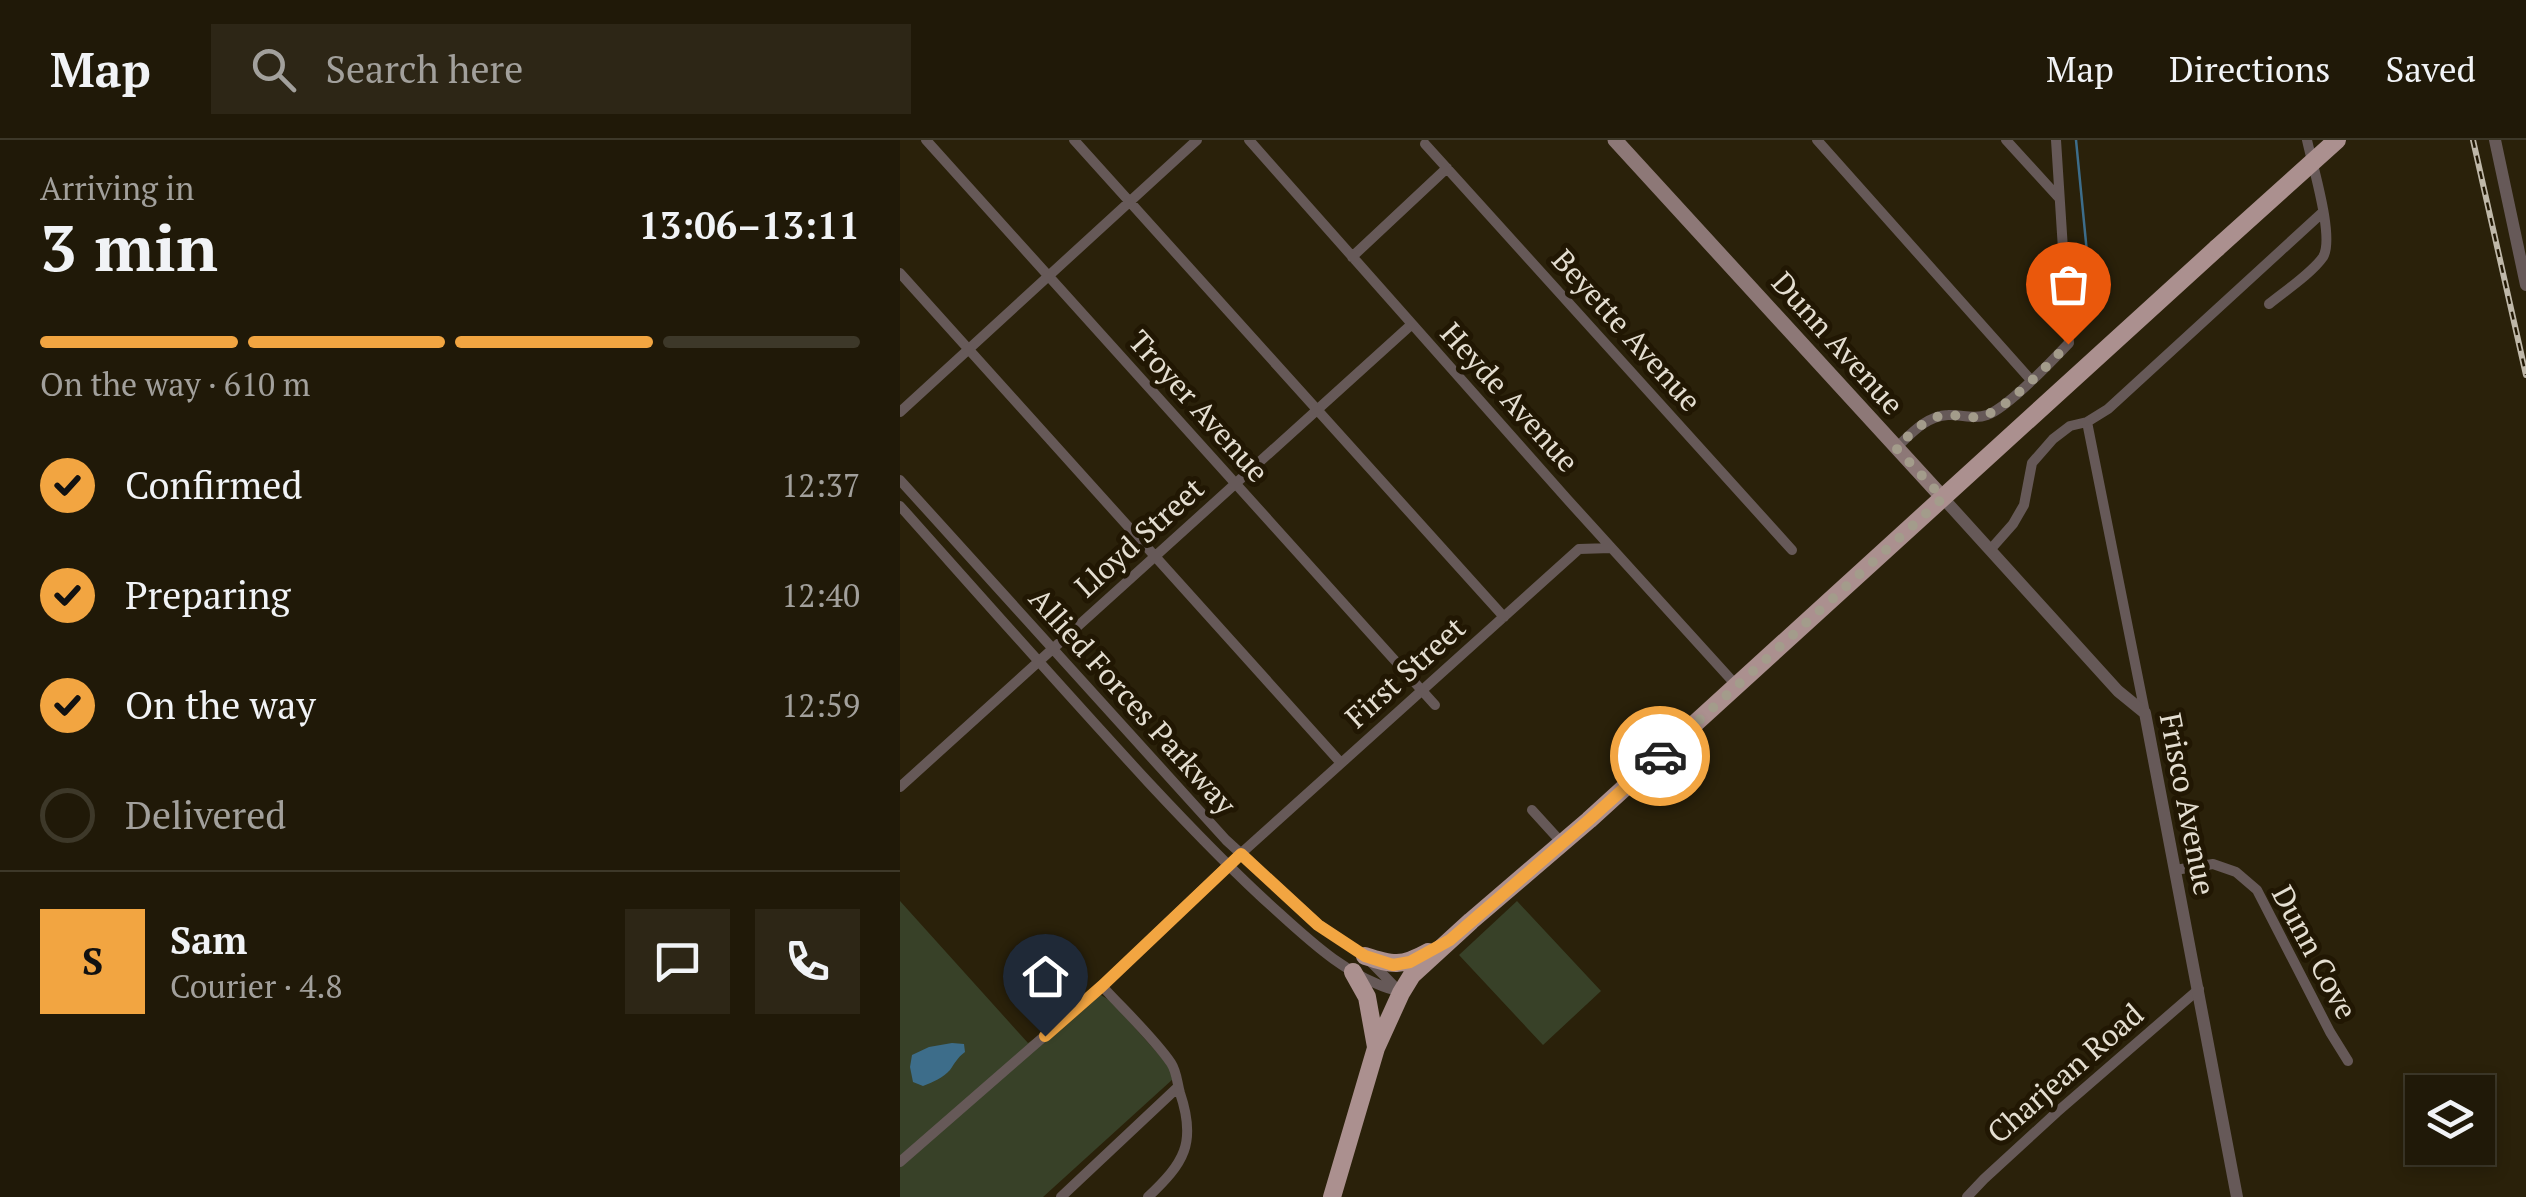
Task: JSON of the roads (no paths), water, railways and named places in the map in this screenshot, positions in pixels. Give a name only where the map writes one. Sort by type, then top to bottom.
[{"type":"main road","name":"Dunn Avenue","points":[[1615,140],[1943,498]]},
{"type":"main road","points":[[1332,1197],[1376,1048],[1400,992],[1412,976],[2337,140]]},
{"type":"main road","points":[[1365,956],[1393,965],[1410,962],[1450,940]]},
{"type":"main road","points":[[1353,972],[1367,998],[1376,1048]]},
{"type":"street","name":"Troyer Avenue","points":[[926,140],[1435,704]]},
{"type":"street","points":[[1074,140],[1504,617]]},
{"type":"street","points":[[900,412],[1197,140]]},
{"type":"street","name":"Heyde Avenue","points":[[1250,140],[1736,686]]},
{"type":"street","points":[[1817,140],[2030,380]]},
{"type":"street","points":[[2006,140],[2060,200]]},
{"type":"street","points":[[1896,448],[1934,417],[1990,414],[2006,404],[2068,344],[2056,140]]},
{"type":"street","points":[[2269,304],[2325,254],[2328,242],[2307,140]]},
{"type":"street","points":[[2495,140],[2526,285]]},
{"type":"street","name":"Beyette Avenue","points":[[1425,144],[1792,550]]},
{"type":"street","points":[[1352,257],[1447,168]]},
{"type":"street","points":[[1990,550],[2024,506],[2032,463],[2053,439],[2070,426],[2087,422],[2108,409],[2324,212]]},
{"type":"street","points":[[900,272],[1341,763]]},
{"type":"street","name":"Lloyd Street","points":[[900,787],[1412,324]]},
{"type":"street","name":"Frisco Avenue","points":[[2087,422],[2237,1197]]},
{"type":"street","name":"Allied Forces Parkway","points":[[900,480],[1241,854],[1318,925],[1365,956],[1400,992]]},
{"type":"street","name":"Dunn Avenue","points":[[1943,498],[2118,692],[2145,714]]},
{"type":"street","name":"Allied Forces Parkway","points":[[900,506],[1227,866],[1308,939],[1353,972],[1400,992]]},
{"type":"street","name":"First Street","points":[[900,1162],[1102,986],[1227,866],[1579,549],[1611,548]]},
{"type":"street","points":[[1532,810],[1562,843]]},
{"type":"street","name":"Dunn Cove","points":[[2175,870],[2213,864],[2236,872],[2257,890],[2348,1061]]},
{"type":"street","points":[[1102,986],[1172,1065],[1183,1100],[1188,1139],[1183,1155],[1173,1174],[1148,1197]]},
{"type":"street","name":"Charjean Road","points":[[1968,1197],[2057,1112],[2199,989]]},
{"type":"street","points":[[1061,1197],[1178,1086]]},
{"type":"water","points":[[952,1043],[964,1044],[965,1052],[947,1073],[923,1086],[913,1082],[912,1055]]},
{"type":"waterway","points":[[2076,140],[2091,294]]},
{"type":"railway","points":[[2473,140],[2526,375]]}]
